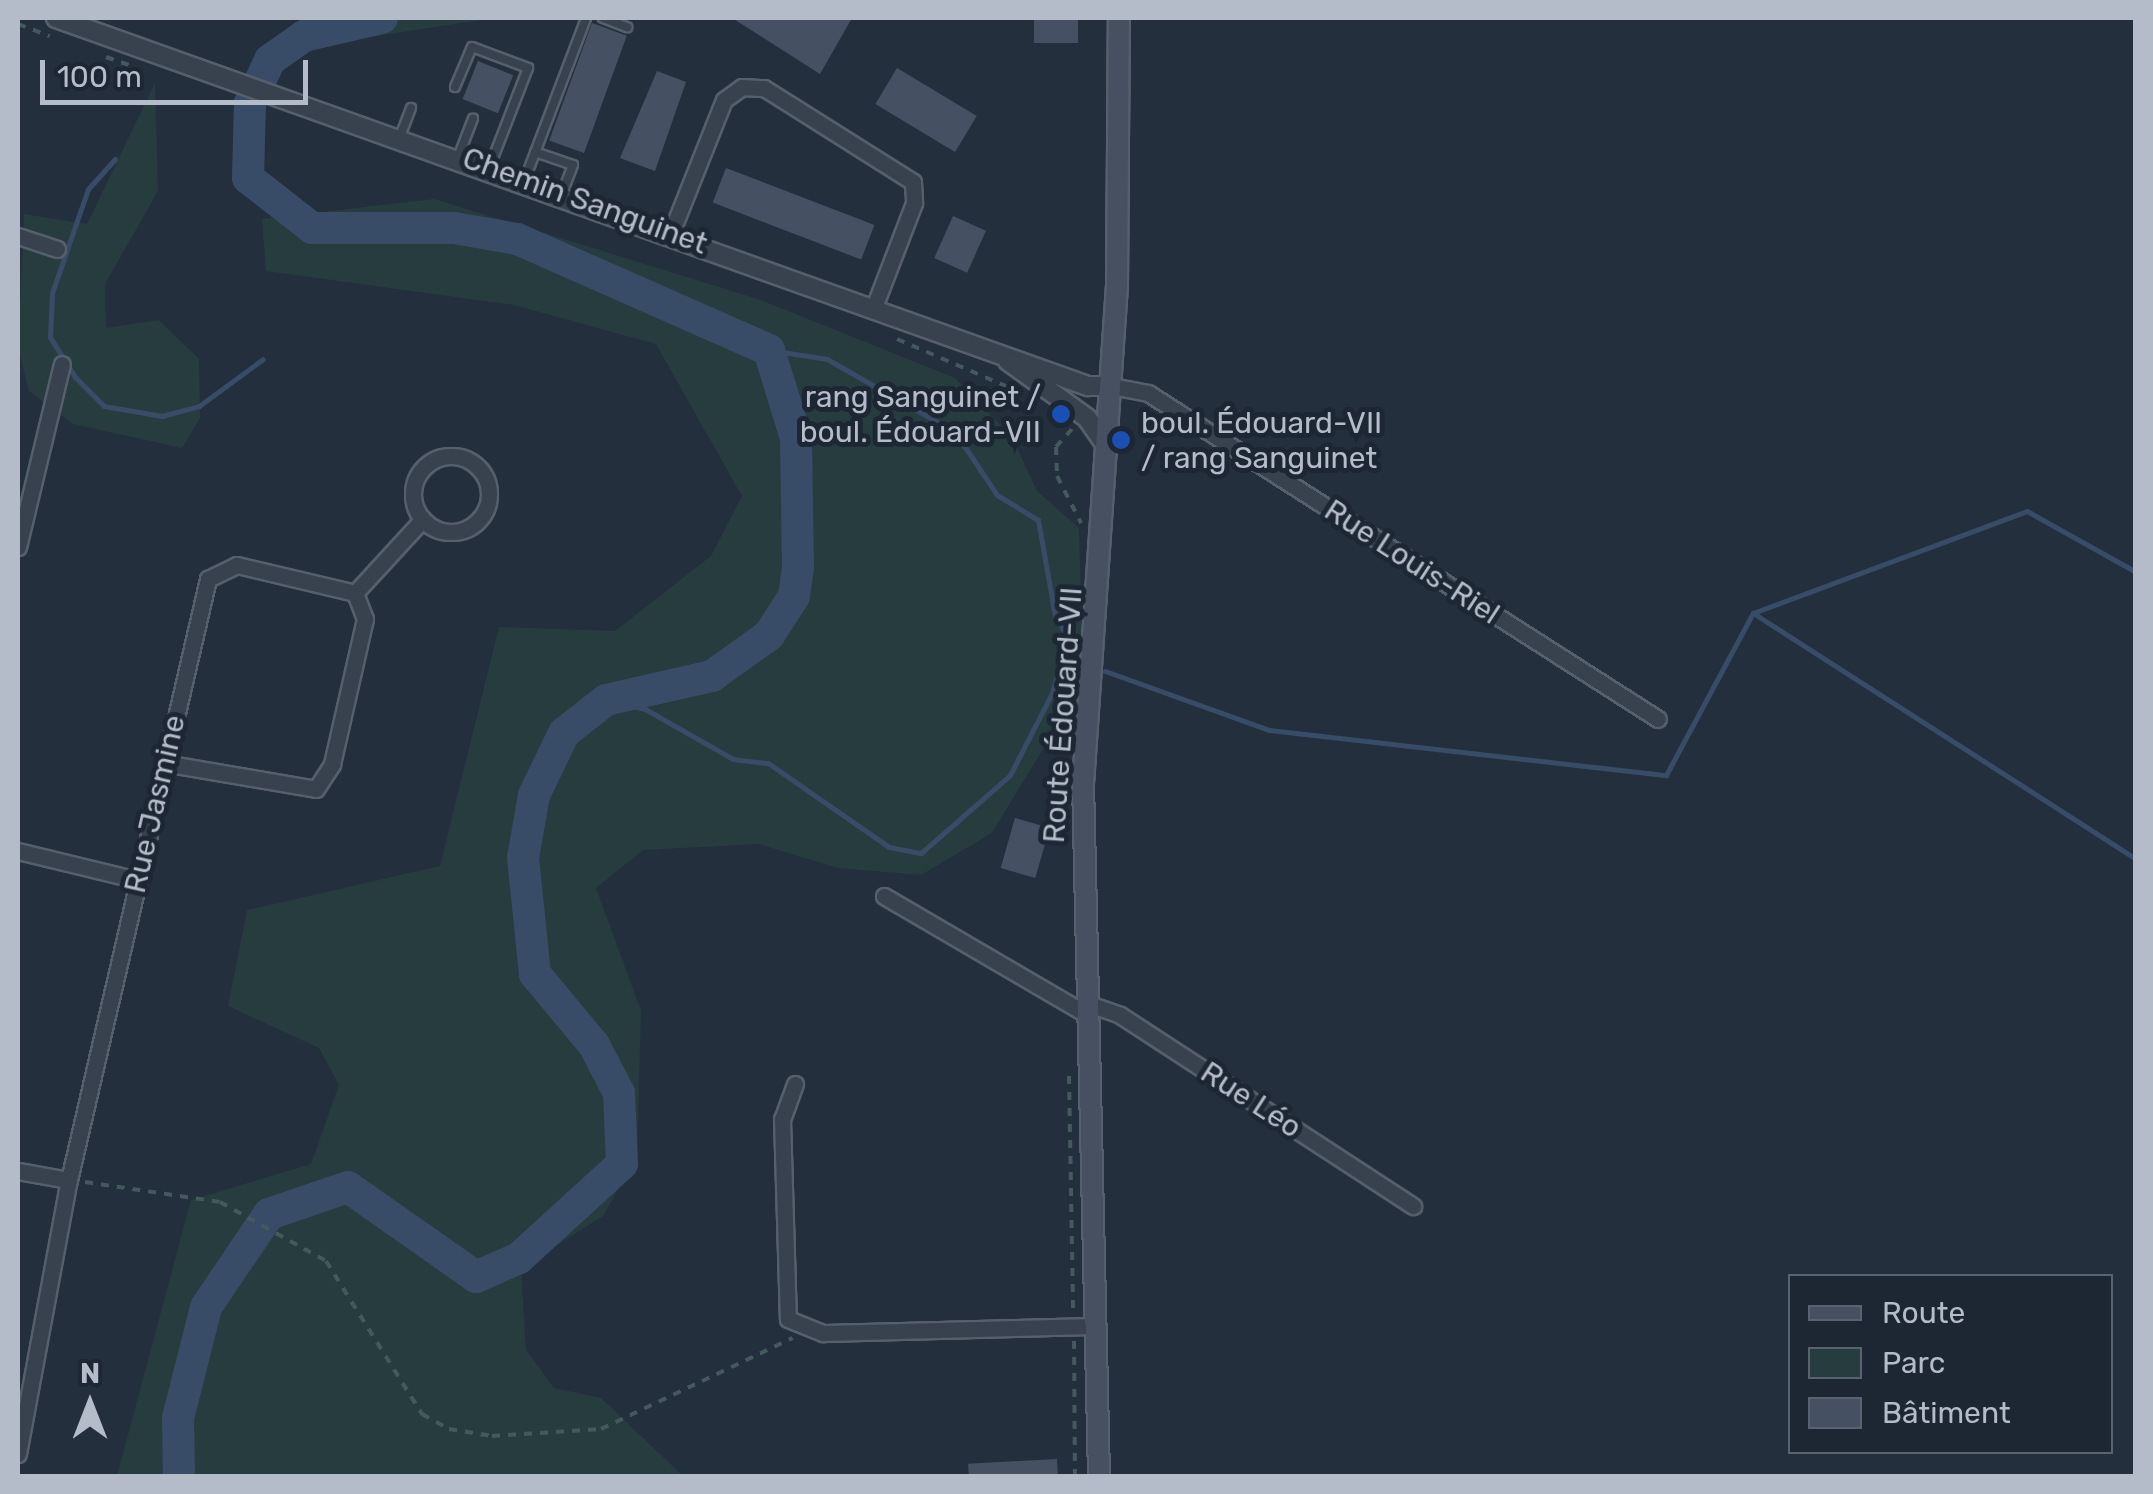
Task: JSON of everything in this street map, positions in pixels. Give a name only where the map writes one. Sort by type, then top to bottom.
[{"type":"main road","name":"Route Édouard-VII","points":[[1098,1476],[1086,1009],[1085,741],[1110,451],[1120,18]]},
{"type":"street","name":"Chemin Sanguinet","points":[[56,18],[401,134],[1000,354],[1112,386]]},
{"type":"street","points":[[672,233],[724,100],[742,87],[764,88],[913,182],[914,203],[874,306]]},
{"type":"street","points":[[18,236],[57,248]]},
{"type":"street","points":[[1000,354],[1083,414],[1110,451]]},
{"type":"street","points":[[18,547],[62,364]]},
{"type":"street","name":"Rue Louis-Riel","points":[[1112,386],[1148,393],[1658,719]]},
{"type":"street","points":[[462,458],[482,472],[489,496],[470,527],[444,531],[422,519],[414,484],[427,464],[462,458]]},
{"type":"street","points":[[164,763],[316,790],[332,764],[364,618],[355,593],[422,519]]},
{"type":"street","name":"Rue Jasmine","points":[[18,1454],[69,1180],[208,579],[237,566],[355,593]]},
{"type":"street","points":[[18,851],[138,880]]},
{"type":"street","name":"Rue Léo","points":[[884,896],[1086,1009],[1120,1015],[1413,1206]]},
{"type":"street","points":[[795,1084],[782,1119],[782,1302],[806,1330],[1093,1326]]},
{"type":"street","points":[[18,1171],[69,1180]]},
{"type":"lane","points":[[526,179],[586,18]]},
{"type":"lane","points":[[602,18],[627,27]]},
{"type":"lane","points":[[454,87],[472,47],[528,68],[490,166]]},
{"type":"lane","points":[[401,134],[410,108]]},
{"type":"lane","points":[[459,155],[473,119]]},
{"type":"lane","points":[[536,152],[573,165],[562,193]]},
{"type":"path","points":[[1070,1060],[1073,1305]]},
{"type":"path","points":[[69,1180],[220,1202],[288,1236],[326,1261],[422,1414],[448,1429],[601,1429],[806,1330]]},
{"type":"path","points":[[1074,1350],[1076,1476]]},
{"type":"green space","points":[[339,18],[493,18],[338,42]]},
{"type":"green space","points":[[155,83],[158,191],[105,284],[106,328],[159,320],[199,359],[200,418],[182,448],[73,424],[29,391],[18,348],[24,214],[87,224]]},
{"type":"green space","points":[[434,199],[761,300],[955,378],[1012,437],[1037,491],[1079,528],[1082,640],[1074,677],[1052,734],[992,833],[921,875],[838,868],[759,844],[643,850],[596,888],[641,1011],[637,1156],[603,1216],[521,1268],[526,1350],[554,1388],[601,1398],[683,1476],[117,1476],[191,1200],[311,1164],[339,1085],[319,1048],[228,1006],[247,910],[440,866],[499,627],[615,631],[711,556],[742,496],[656,344],[514,305],[266,271],[262,219]]},
{"type":"building","points":[[732,18],[852,18],[820,74]]},
{"type":"building","points":[[1034,18],[1078,18],[1078,43],[1034,43]]},
{"type":"building","points":[[592,23],[627,36],[584,153],[549,140]]},
{"type":"building","points":[[478,61],[513,75],[498,113],[463,99]]},
{"type":"building","points":[[897,68],[977,116],[955,152],[875,104]]},
{"type":"building","points":[[657,71],[686,82],[655,171],[620,158]]},
{"type":"building","points":[[726,168],[874,225],[861,260],[713,203]]},
{"type":"building","points":[[953,216],[986,231],[967,273],[934,258]]},
{"type":"building","points":[[1015,818],[1050,828],[1035,878],[1001,868]]},
{"type":"building","points":[[1057,1459],[1058,1476],[969,1476],[968,1464]]},
{"type":"waterway","points":[[179,1476],[178,1418],[206,1307],[269,1214],[348,1187],[476,1277],[519,1258],[622,1164],[619,1093],[594,1045],[535,974],[523,858],[534,795],[564,733],[606,700],[712,676],[769,635],[794,596],[798,567],[796,438],[769,350],[517,239],[454,228],[312,228],[248,178],[250,103],[270,60],[304,36],[382,18]]},
{"type":"waterway","points":[[115,159],[88,189],[52,293],[50,337],[75,377],[104,406],[162,416],[199,406],[263,359]]},
{"type":"waterway","points":[[769,350],[827,359],[955,432],[997,495],[1038,520],[1055,615],[1073,647]]},
{"type":"waterway","points":[[1105,671],[1269,730],[1666,775],[1753,613],[2027,511],[2136,572]]},
{"type":"waterway","points":[[1753,613],[2136,859]]},
{"type":"waterway","points":[[606,700],[645,709],[733,759],[768,763],[889,847],[921,853],[1010,775],[1052,693],[1066,642]]},
{"type":"place","name":"rang Sanguinet / boul. Édouard-VII","points":[[1061,414]]},
{"type":"place","name":"boul. Édouard-VII / rang Sanguinet","points":[[1121,440]]}]
